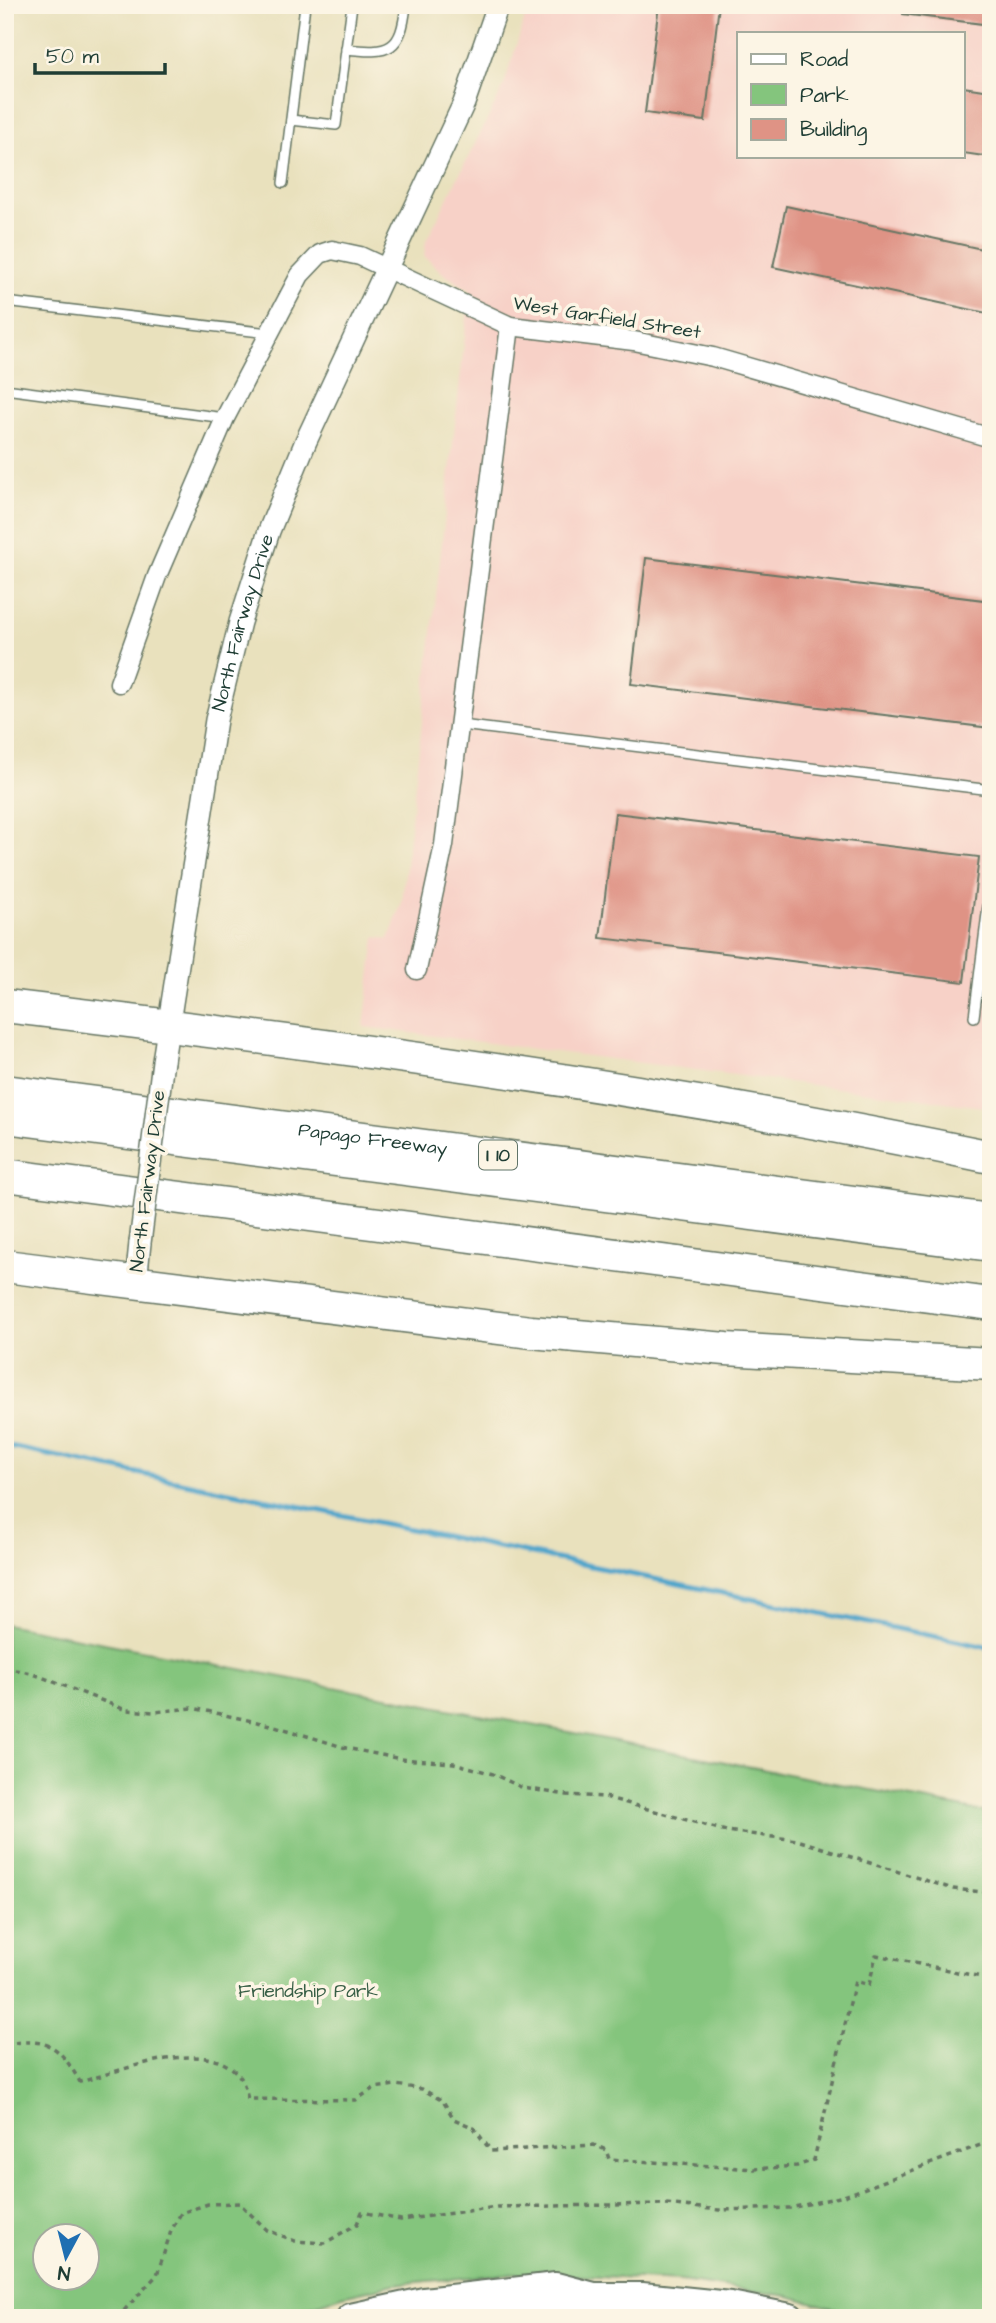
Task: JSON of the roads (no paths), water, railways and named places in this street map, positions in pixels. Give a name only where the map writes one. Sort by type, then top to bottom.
[{"type":"highway","points":[[5,1006],[561,1079],[736,1108],[991,1157]]},
{"type":"highway","name":"Papago Freeway","points":[[5,1091],[991,1220]]},
{"type":"highway","points":[[5,1117],[991,1245]]},
{"type":"highway","points":[[5,1175],[991,1304]]},
{"type":"highway","points":[[5,1266],[531,1332],[726,1349],[991,1364]]},
{"type":"main road","points":[[351,2318],[413,2304],[486,2293],[556,2287],[594,2297],[642,2297],[716,2305],[790,2318]]},
{"type":"main road","points":[[469,2318],[562,2308],[594,2297]]},
{"type":"street","name":"North Fairway Drive","points":[[136,1282],[163,1061],[171,1026],[198,824],[216,720],[240,622],[269,531],[306,440],[464,103],[498,5]]},
{"type":"street","name":"West Garfield Street","points":[[118,683],[157,576],[225,418],[300,275],[320,254],[332,250],[346,251],[510,326],[634,341],[713,357],[991,438]]},
{"type":"street","points":[[417,970],[444,845],[510,326]]},
{"type":"lane","points":[[283,183],[305,5]]},
{"type":"lane","points":[[291,120],[336,125],[352,5]]},
{"type":"lane","points":[[346,50],[375,53],[392,48],[401,37],[407,5]]},
{"type":"lane","points":[[5,302],[269,333]]},
{"type":"lane","points":[[5,389],[225,418]]},
{"type":"lane","points":[[461,725],[991,790]]},
{"type":"lane","points":[[974,1017],[991,882]]},
{"type":"waterway","points":[[5,1446],[991,1648]]},
{"type":"park label","name":"Friendship Park","points":[[308,1991]]}]
